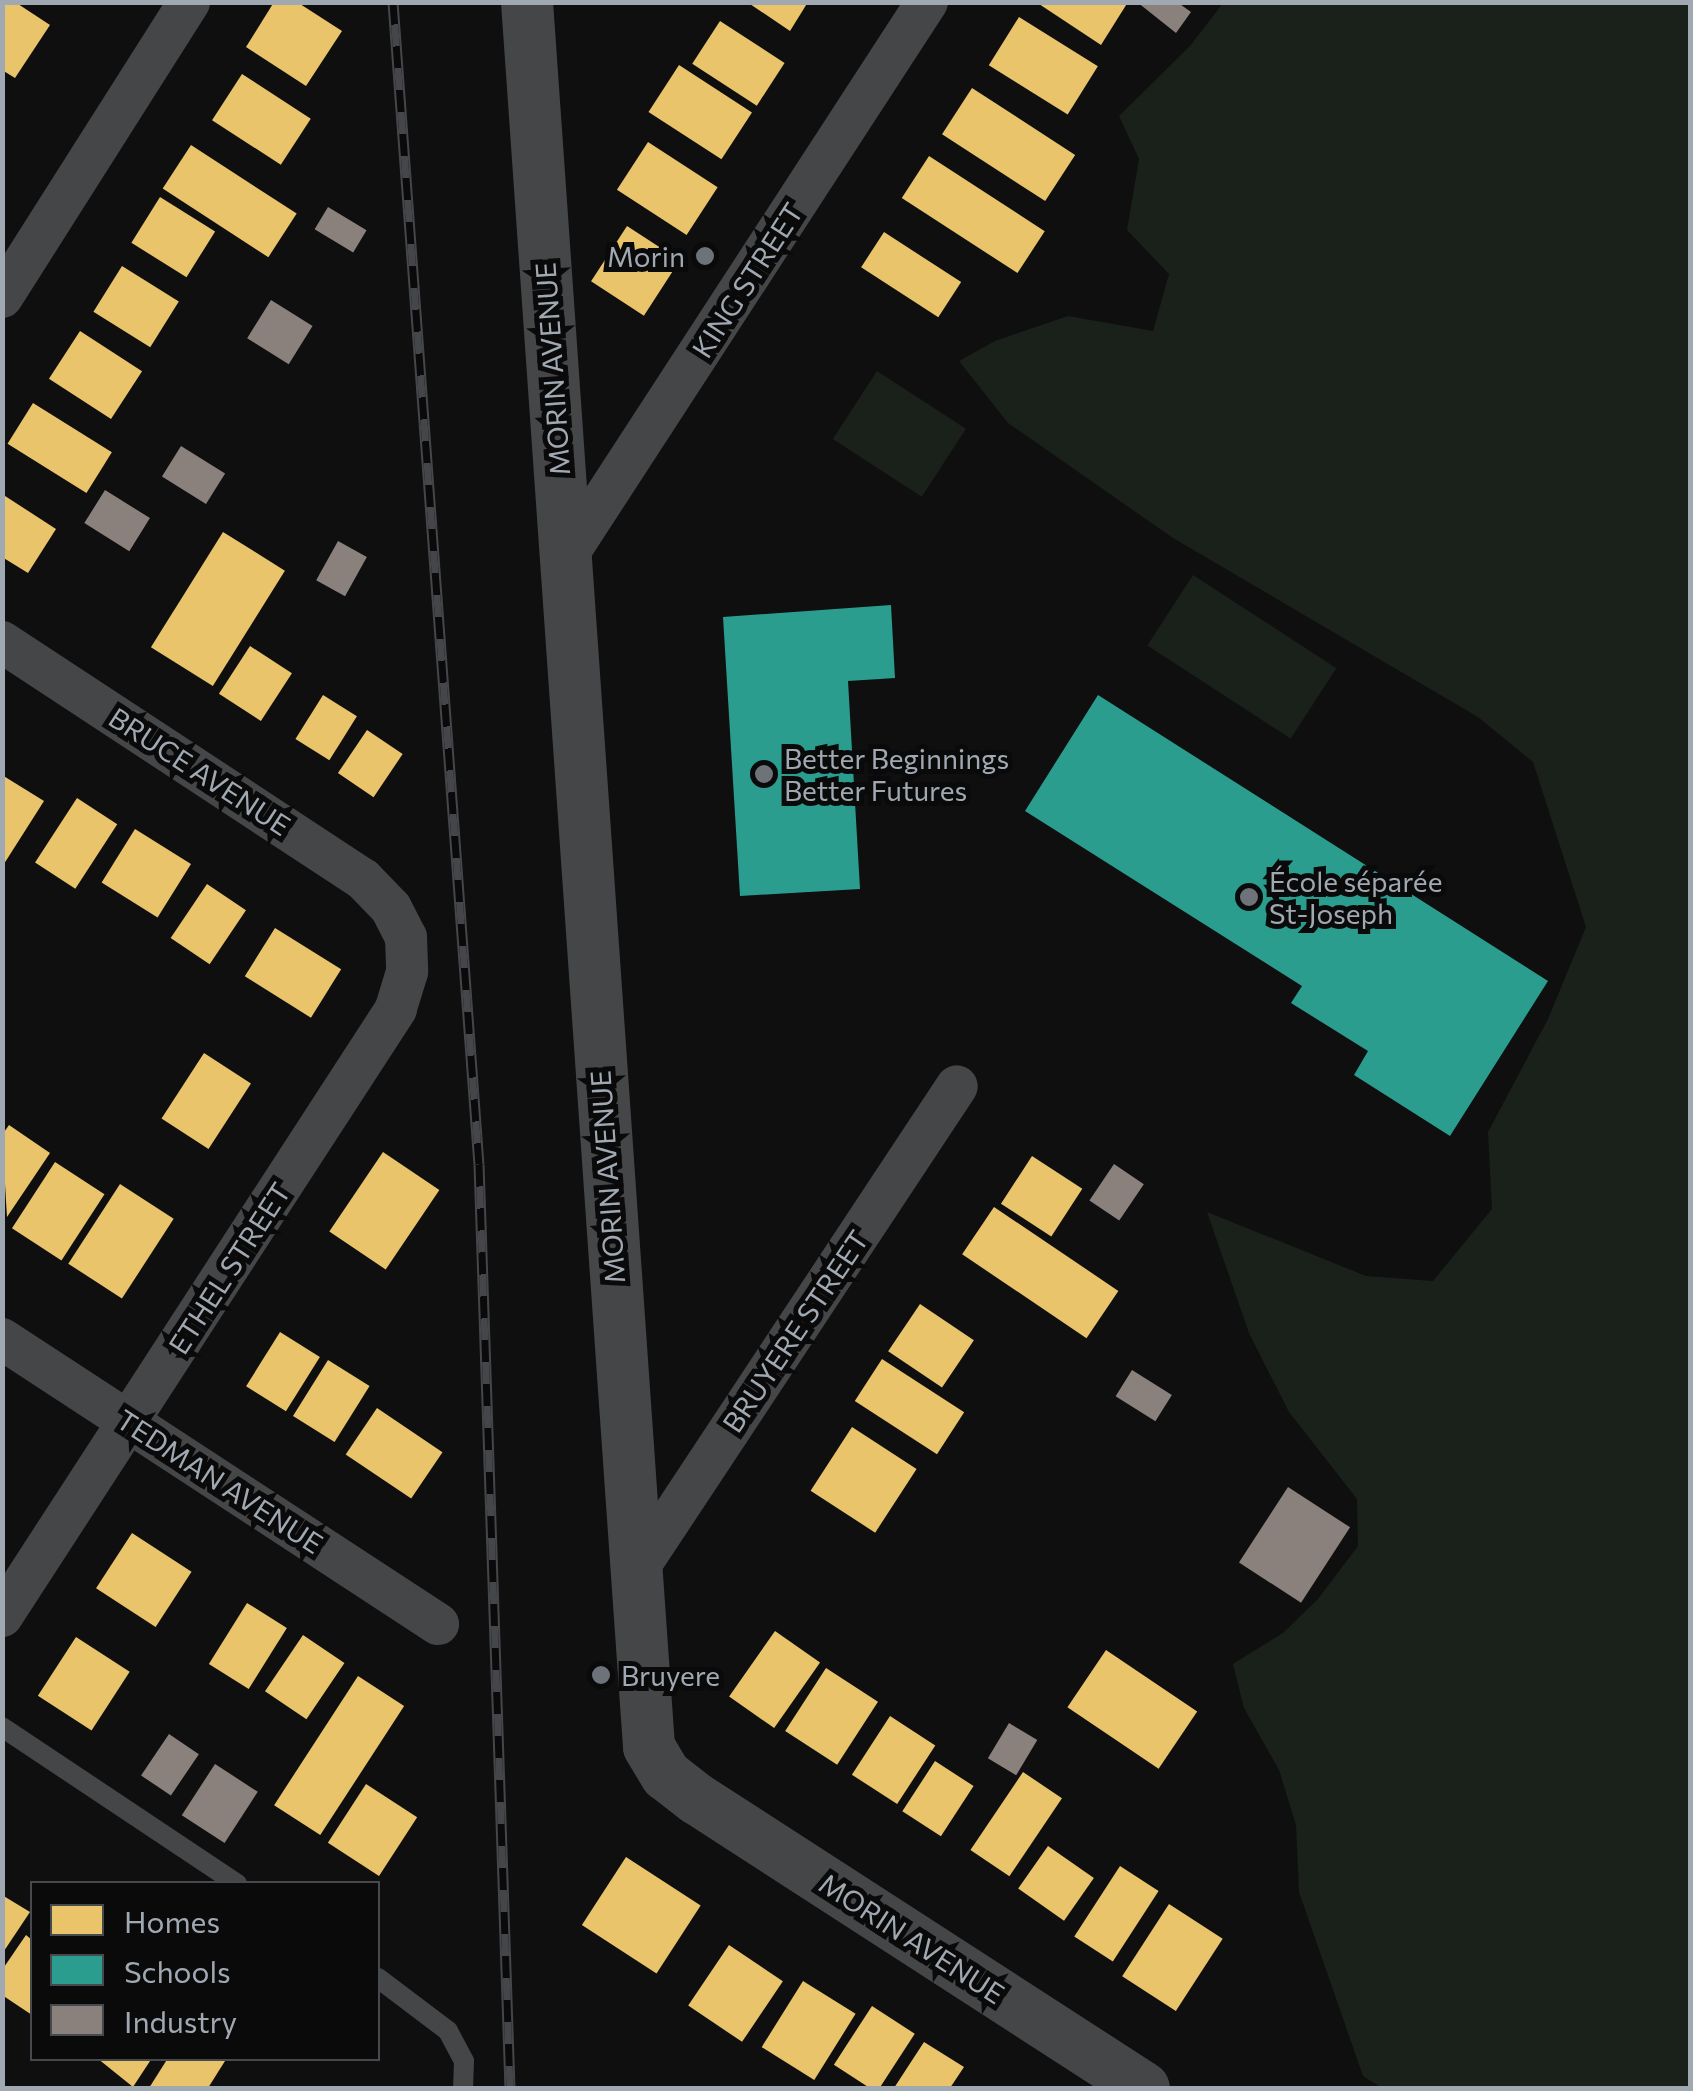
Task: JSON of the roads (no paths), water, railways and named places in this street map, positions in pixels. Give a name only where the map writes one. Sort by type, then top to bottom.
[{"type":"street","points":[[2,297],[189,2]]},
{"type":"street","name":"KING STREET","points":[[566,557],[927,2]]},
{"type":"street","name":"MORIN AVENUE","points":[[534,11],[633,1576],[642,1709],[649,1747],[666,1775],[1144,2088]]},
{"type":"street","name":"BRUCE AVENUE","points":[[2,642],[332,856],[392,908]]},
{"type":"street","name":"ETHEL STREET","points":[[2,1616],[396,1009],[407,972],[406,936],[392,908]]},
{"type":"street","name":"BRUYERE STREET","points":[[633,1576],[957,1086]]},
{"type":"street","name":"TEDMAN AVENUE","points":[[2,1340],[438,1624]]},
{"type":"lane","points":[[2,1727],[232,1881]]},
{"type":"lane","points":[[380,1979],[448,2030],[464,2061],[463,2088]]},
{"type":"railway","points":[[393,2],[479,1164],[510,2088]]},
{"type":"place","name":"Morin","points":[[705,256]]},
{"type":"place","name":"Better Beginnings Better Futures","points":[[764,774]]},
{"type":"place","name":"École séparée St-Joseph","points":[[1249,897]]},
{"type":"place","name":"Bruyere","points":[[601,1675]]}]
